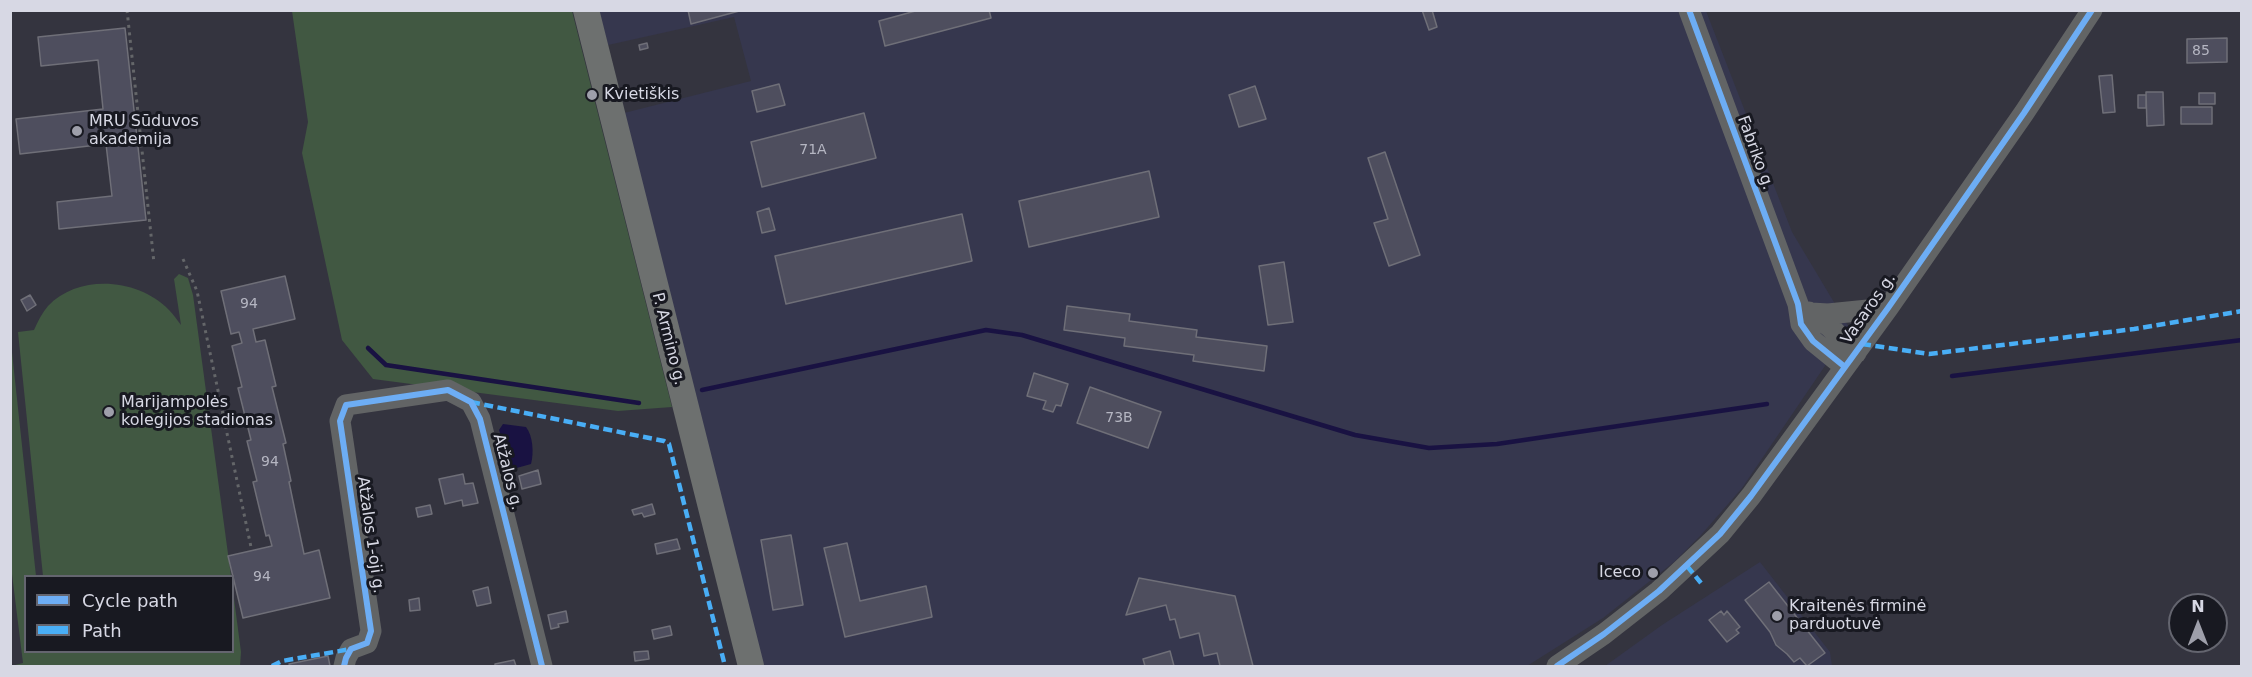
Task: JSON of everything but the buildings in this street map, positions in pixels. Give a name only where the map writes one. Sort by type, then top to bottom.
[{"type":"main road","name":"P. Armino g.","points":[[586,10],[751,666]]},
{"type":"street","name":"Fabriko g.","points":[[1689,10],[1805,309]]},
{"type":"street","name":"Vasaros g.","points":[[1557,666],[1605,634],[1659,591],[1720,534],[1758,487],[1888,308],[2024,113],[2092,10]]},
{"type":"street","points":[[1805,309],[1828,314],[1888,308]]},
{"type":"street","points":[[1805,309],[1830,327],[1850,360]]},
{"type":"street","name":"Atžalos g.","points":[[355,403],[448,390],[471,402],[480,419],[542,666]]},
{"type":"street","name":"Atžalos 1-oji g.","points":[[344,666],[351,649],[367,643],[371,631],[340,421],[346,405],[355,403]]},
{"type":"path","points":[[126,10],[154,263]]},
{"type":"path","points":[[183,259],[197,291],[251,547]]},
{"type":"shaded area","points":[[599,11],[1706,11],[1792,232],[1850,329],[1742,488],[1701,535],[1674,562],[1603,618],[1527,666],[761,666],[624,113],[751,81],[734,17],[608,45]]},
{"type":"shaded area","points":[[503,424],[526,427],[532,445],[531,464],[513,469],[510,466],[499,430]]},
{"type":"shaded area","points":[[1760,562],[1830,652],[1832,666],[1605,666],[1662,625]]},
{"type":"green space","points":[[292,11],[572,11],[672,407],[618,411],[373,379],[342,340],[302,153],[308,122]]},
{"type":"green space","name":"Marijampolės kolegijos stadionas","points":[[179,274],[188,278],[193,295],[231,575],[43,575],[18,332],[34,330],[48,306],[61,295],[76,288],[109,284],[126,286],[142,292],[169,310],[181,325],[174,279]]},
{"type":"green space","points":[[11,343],[36,575],[24,575],[24,653],[234,653],[234,599],[241,652],[240,666],[11,666],[23,663],[10,558]]},
{"type":"waterway","points":[[702,390],[986,330],[1022,335],[1355,435],[1429,448],[1497,444],[1767,404]]},
{"type":"waterway","points":[[1952,376],[2242,340]]},
{"type":"waterway","points":[[368,348],[386,365],[639,403]]},
{"type":"marked path","points":[[1862,344],[1929,354],[2134,329],[2242,311]]},
{"type":"marked path","points":[[471,402],[664,441],[669,444],[725,666]]},
{"type":"marked path","points":[[1687,566],[1701,583]]},
{"type":"marked path","points":[[272,666],[282,661],[351,649]]},
{"type":"cycle path","points":[[1689,10],[1798,304],[1801,324],[1813,341],[1845,367]]},
{"type":"cycle path","points":[[1557,666],[1604,634],[1659,591],[1720,534],[1751,496],[1888,308],[2024,113],[2092,10]]},
{"type":"cycle path","points":[[344,666],[351,649],[367,643],[371,631],[340,421],[346,405],[448,390],[471,402],[480,419],[542,666]]},
{"type":"place","name":"Kvietiškis","points":[[592,95]]},
{"type":"place","name":"MRU Sūduvos akademija","points":[[77,131]]},
{"type":"place","name":"Marijampolės kolegijos stadionas","points":[[109,412]]},
{"type":"place","name":"Iceco","points":[[1653,573]]},
{"type":"place","name":"Kraitenės firminė parduotuvė","points":[[1777,616]]}]
